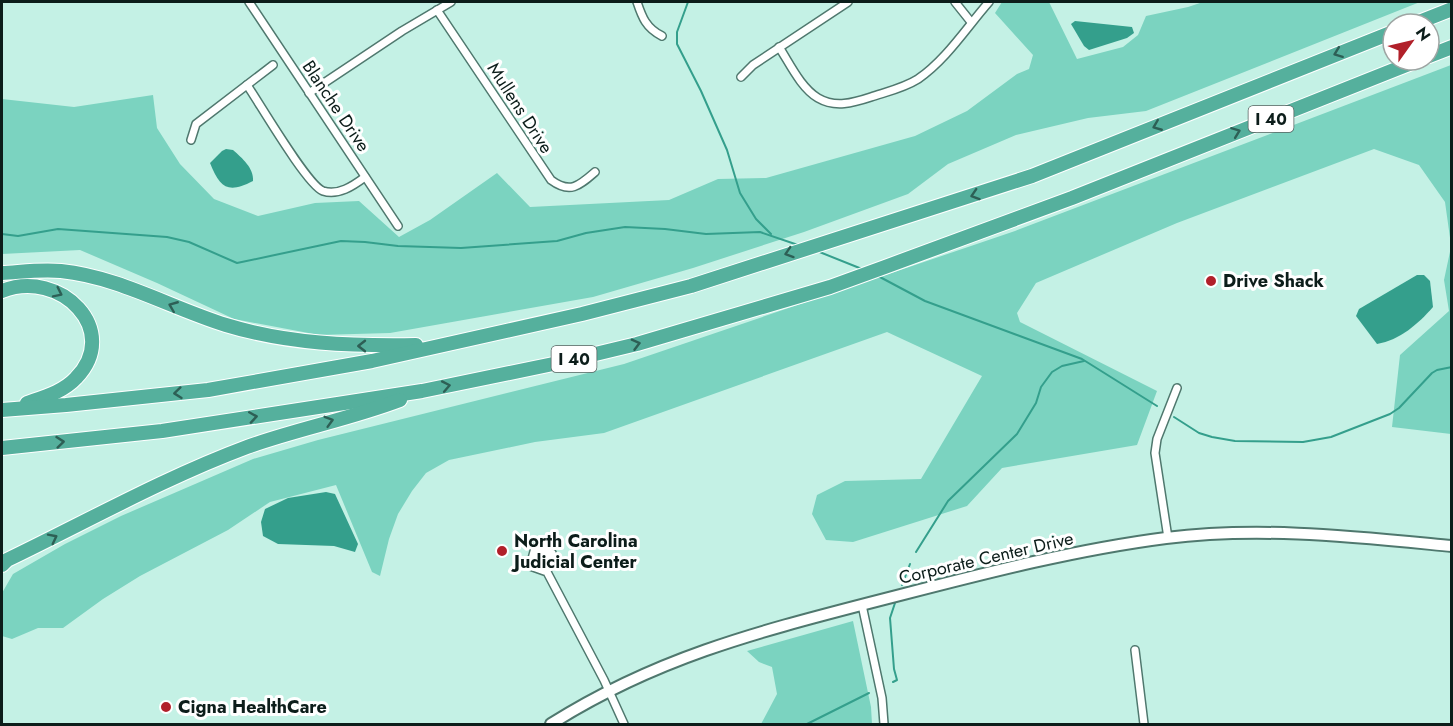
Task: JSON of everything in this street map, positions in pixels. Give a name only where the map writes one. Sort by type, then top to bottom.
[{"type":"highway","name":"I 40","points":[[4,410],[208,390],[372,362],[582,314],[691,286],[1032,176],[1381,37]]},
{"type":"highway","name":"I 40","points":[[2,448],[162,431],[422,391],[637,344],[830,286],[1072,198],[1389,72]]},
{"type":"highway","points":[[2,273],[60,271],[98,278],[226,325],[289,340],[350,346],[442,345]]},
{"type":"highway","points":[[2,291],[30,285],[59,293],[72,301],[81,311],[89,330],[91,343],[86,363],[70,383],[52,394],[4,410]]},
{"type":"highway","points":[[2,565],[6,560],[155,486],[216,459],[277,437],[382,407],[422,391]]},
{"type":"street","name":"Blanche Drive","points":[[249,2],[398,226]]},
{"type":"street","points":[[309,93],[451,2]]},
{"type":"street","points":[[636,2],[645,23],[662,36]]},
{"type":"street","points":[[741,77],[753,65],[848,2]]},
{"type":"street","points":[[955,2],[971,22]]},
{"type":"street","points":[[779,47],[805,86],[816,97],[829,103],[846,104],[899,88],[916,80],[935,64],[989,2]]},
{"type":"street","name":"Mullens Drive","points":[[437,10],[546,175],[557,184],[571,188],[580,185],[595,172]]},
{"type":"street","points":[[191,140],[195,124],[273,65]]},
{"type":"street","points":[[247,86],[302,169],[317,187],[329,192],[339,192],[365,177]]},
{"type":"street","points":[[1168,538],[1155,453],[1157,440],[1178,388]]},
{"type":"street","name":"Corporate Center Drive","points":[[551,724],[609,691],[669,662],[715,646],[862,605],[1053,557],[1168,538],[1251,533],[1343,536],[1452,546]]},
{"type":"street","points":[[547,572],[624,724]]},
{"type":"street","points":[[862,605],[882,698],[884,724]]},
{"type":"street","points":[[1135,650],[1144,724]]},
{"type":"shaded area","points":[[1002,2],[1049,2],[1077,59],[1123,47],[1138,35],[1146,16],[1203,2],[1420,2],[1395,12],[1381,12],[1381,18],[1146,111],[1088,118],[1016,135],[948,164],[908,194],[804,232],[593,297],[390,333],[319,335],[234,319],[80,250],[2,254],[2,99],[74,107],[153,95],[157,128],[180,164],[214,199],[258,216],[315,203],[359,201],[399,237],[430,220],[497,173],[530,207],[669,200],[718,179],[766,178],[915,136],[967,111],[1017,74],[1029,69],[1033,55],[995,13]]},
{"type":"shaded area","points":[[1075,21],[1132,27],[1134,33],[1127,38],[1089,50],[1084,46],[1071,24]]},
{"type":"shaded area","points":[[1451,65],[1451,245],[1445,202],[1419,165],[1374,149],[1177,223],[1036,283],[1017,313],[1020,322],[1157,391],[1137,445],[1002,468],[967,506],[853,542],[826,540],[812,514],[817,495],[845,481],[921,479],[982,376],[887,332],[604,433],[535,442],[449,460],[426,473],[398,514],[380,576],[372,572],[336,485],[270,502],[228,530],[140,576],[63,628],[38,628],[12,639],[2,636],[2,593],[13,574],[65,544],[121,516],[253,459],[318,440],[624,364],[1015,231],[1433,72],[1441,72],[1441,69]]},
{"type":"shaded area","points":[[226,149],[233,150],[247,164],[252,172],[253,181],[231,188],[221,183],[210,163]]},
{"type":"shaded area","points":[[1451,247],[1451,434],[1392,427],[1400,355],[1449,311],[1444,280]]},
{"type":"shaded area","points":[[1417,275],[1424,275],[1430,281],[1433,307],[1408,330],[1393,339],[1377,344],[1356,316],[1359,309]]},
{"type":"shaded area","points":[[326,492],[335,494],[358,544],[355,552],[334,546],[278,544],[263,536],[261,522],[265,509],[288,498]]},
{"type":"shaded area","points":[[853,621],[871,707],[872,724],[761,724],[777,694],[772,667],[759,662],[747,651]]},
{"type":"waterway","points":[[688,2],[677,32],[677,44],[727,150],[740,193],[756,219],[771,234]]},
{"type":"waterway","points":[[2,234],[18,236],[58,229],[167,237],[189,242],[237,263],[341,241],[461,248],[557,241],[586,233],[625,227],[706,234],[760,232],[798,245]]},
{"type":"waterway","points":[[817,251],[862,269]]},
{"type":"waterway","points":[[878,276],[925,301],[1082,359],[1157,406]]},
{"type":"waterway","points":[[916,552],[948,501],[1017,434],[1036,403],[1041,387],[1052,372],[1062,366],[1084,361]]},
{"type":"waterway","points":[[1174,417],[1199,433],[1235,441],[1303,442],[1331,437],[1390,414],[1399,408],[1432,373],[1452,367]]},
{"type":"waterway","points":[[902,585],[910,564]]},
{"type":"waterway","points":[[893,682],[897,680],[890,618],[895,603]]},
{"type":"waterway","points":[[807,724],[869,693]]},
{"type":"place","name":"Drive Shack","points":[[1211,281]]},
{"type":"place","name":"North Carolina Judicial Center","points":[[502,551]]},
{"type":"place","name":"Cigna HealthCare","points":[[166,707]]}]
